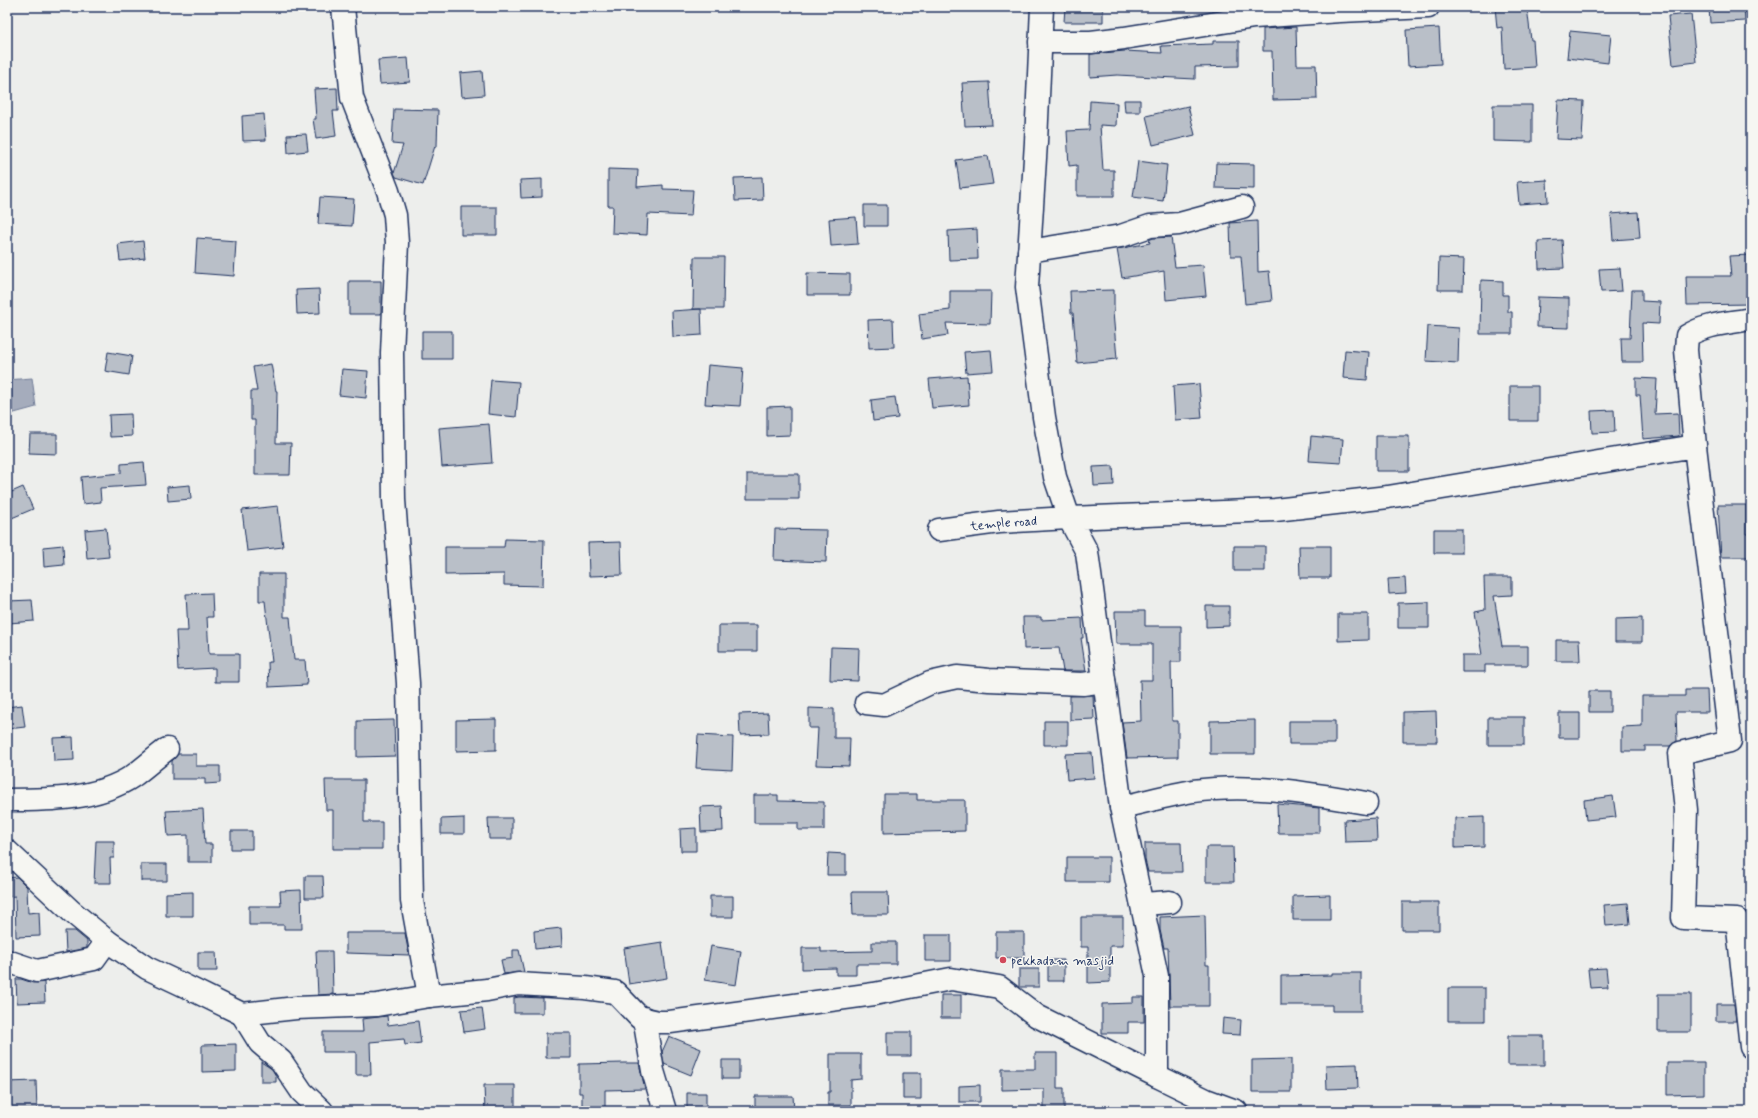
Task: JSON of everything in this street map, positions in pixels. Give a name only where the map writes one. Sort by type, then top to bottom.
[{"type":"street","points":[[343,7],[352,98],[388,191],[395,215],[397,243],[392,353],[394,500],[408,683],[412,901],[428,996]]},
{"type":"street","points":[[1042,7],[1036,142],[1027,287],[1044,417],[1055,477],[1069,518],[1087,552],[1121,807],[1143,904],[1157,976],[1157,1076]]},
{"type":"street","points":[[1040,42],[1092,42],[1254,17],[1428,7]]},
{"type":"street","points":[[1029,251],[1120,236],[1150,226],[1179,224],[1242,207]]},
{"type":"street","points":[[1751,319],[1709,327],[1694,331],[1686,336],[1695,446],[1730,741],[1680,753],[1686,810],[1683,918],[1744,919],[1751,1046]]},
{"type":"street","name":"temple road","points":[[939,530],[999,522],[1275,510],[1419,492],[1695,446]]},
{"type":"street","points":[[866,703],[884,705],[930,682],[957,677],[989,680],[1083,684],[1104,681]]},
{"type":"street","points":[[7,800],[79,795],[104,790],[132,776],[167,749]]},
{"type":"street","points":[[1121,807],[1194,791],[1255,788],[1305,793],[1366,803]]},
{"type":"street","points":[[7,851],[71,911],[107,941],[147,968],[242,1014],[296,1008],[377,1005],[428,996],[487,990],[518,984],[585,988],[615,992],[640,1018],[658,1022],[678,1021],[874,994],[951,979],[999,987],[1037,1016],[1206,1100],[1236,1111]]},
{"type":"street","points":[[1143,904],[1170,902]]},
{"type":"street","points":[[7,961],[38,971],[94,959],[107,941]]},
{"type":"street","points":[[242,1014],[260,1043],[281,1061],[302,1092],[322,1111]]},
{"type":"street","points":[[644,1018],[653,1071],[665,1111]]},
{"type":"water","points":[[32,378],[36,407],[7,415],[7,380]]},
{"type":"building","points":[[1065,7],[1103,7],[1103,22],[1064,22]]},
{"type":"building","points":[[1495,7],[1527,7],[1531,40],[1533,40],[1535,67],[1504,69],[1502,27],[1497,28]]},
{"type":"building","points":[[1709,7],[1744,7],[1745,21],[1710,23]]},
{"type":"building","points":[[1691,14],[1696,62],[1673,65],[1668,16]]},
{"type":"building","points":[[1296,27],[1297,65],[1316,65],[1317,99],[1273,100],[1272,51],[1263,51],[1263,29]]},
{"type":"building","points":[[1439,28],[1441,64],[1408,66],[1406,30]]},
{"type":"building","points":[[1570,31],[1611,35],[1608,63],[1567,58]]},
{"type":"building","points":[[1213,41],[1239,41],[1239,66],[1195,67],[1195,79],[1117,75],[1090,77],[1090,54],[1125,51],[1162,53],[1161,46],[1213,44]]},
{"type":"building","points":[[408,58],[410,82],[380,84],[378,60]]},
{"type":"building","points":[[482,71],[484,95],[462,97],[460,73]]},
{"type":"building","points":[[989,82],[992,125],[965,126],[962,83]]},
{"type":"building","points":[[337,88],[338,111],[333,111],[336,136],[316,139],[313,119],[316,119],[314,89]]},
{"type":"building","points":[[1124,100],[1140,100],[1140,112],[1125,112]]},
{"type":"building","points":[[1558,100],[1584,101],[1582,140],[1556,139]]},
{"type":"building","points":[[1090,101],[1117,103],[1116,126],[1100,125],[1103,170],[1114,170],[1114,196],[1077,196],[1077,165],[1069,166],[1067,131],[1089,130]]},
{"type":"building","points":[[1493,105],[1532,105],[1532,142],[1493,141]]},
{"type":"building","points":[[1188,106],[1195,135],[1153,145],[1146,116]]},
{"type":"building","points":[[394,109],[438,110],[437,146],[435,146],[423,185],[396,177],[394,173],[403,145],[392,144]]},
{"type":"building","points":[[264,114],[266,140],[243,141],[242,116]]},
{"type":"building","points":[[306,134],[308,151],[288,153],[287,135]]},
{"type":"building","points":[[988,156],[993,184],[960,188],[956,160]]},
{"type":"building","points":[[1138,161],[1167,165],[1163,201],[1133,197]]},
{"type":"building","points":[[1216,163],[1254,164],[1254,189],[1215,188]]},
{"type":"building","points":[[608,169],[638,170],[637,187],[663,185],[663,189],[693,190],[691,216],[648,214],[647,235],[612,233],[613,206],[608,206]]},
{"type":"building","points":[[762,177],[763,200],[735,201],[734,178]]},
{"type":"building","points":[[542,179],[542,197],[521,198],[520,180]]},
{"type":"building","points":[[1547,180],[1548,202],[1519,204],[1517,182]]},
{"type":"building","points":[[320,197],[354,199],[352,226],[318,224]]},
{"type":"building","points":[[864,205],[887,205],[887,226],[864,226]]},
{"type":"building","points":[[461,207],[497,207],[497,235],[461,235]]},
{"type":"building","points":[[1638,212],[1640,238],[1613,240],[1611,214]]},
{"type":"building","points":[[856,217],[858,244],[831,246],[829,219]]},
{"type":"building","points":[[1257,221],[1258,272],[1269,271],[1272,301],[1245,304],[1241,256],[1231,256],[1230,223]]},
{"type":"building","points":[[977,229],[978,259],[949,260],[948,231]]},
{"type":"building","points":[[1171,237],[1175,267],[1203,265],[1206,296],[1166,300],[1164,271],[1122,278],[1117,249],[1150,243],[1149,240],[1153,238]]},
{"type":"building","points":[[197,238],[236,241],[234,276],[195,273]]},
{"type":"building","points":[[1562,240],[1564,268],[1539,269],[1538,241]]},
{"type":"building","points":[[143,241],[145,258],[120,261],[118,244]]},
{"type":"building","points":[[1750,255],[1751,304],[1687,305],[1686,276],[1731,276],[1729,256]]},
{"type":"building","points":[[694,257],[724,257],[723,309],[693,309]]},
{"type":"building","points":[[1439,258],[1464,259],[1463,290],[1438,290]]},
{"type":"building","points":[[1620,268],[1622,291],[1601,292],[1599,269]]},
{"type":"building","points":[[807,273],[850,274],[850,295],[807,295]]},
{"type":"building","points":[[1481,280],[1503,281],[1503,295],[1508,295],[1508,312],[1512,312],[1512,334],[1480,334]]},
{"type":"building","points":[[349,281],[381,281],[381,314],[349,314]]},
{"type":"building","points":[[319,289],[320,313],[297,314],[296,290]]},
{"type":"building","points":[[1114,290],[1113,312],[1117,359],[1077,363],[1070,291]]},
{"type":"building","points":[[1632,290],[1642,290],[1642,301],[1660,302],[1659,324],[1642,323],[1643,362],[1622,362],[1621,338],[1630,338]]},
{"type":"building","points":[[950,291],[991,291],[990,324],[946,323],[948,335],[922,339],[919,314],[950,310]]},
{"type":"building","points":[[1538,297],[1569,298],[1569,328],[1537,327]]},
{"type":"building","points":[[701,309],[702,335],[673,337],[672,311]]},
{"type":"building","points":[[893,319],[894,347],[869,348],[868,320]]},
{"type":"building","points":[[1428,326],[1459,328],[1458,363],[1426,361]]},
{"type":"building","points":[[422,331],[452,331],[452,359],[422,359]]},
{"type":"building","points":[[991,350],[993,371],[966,373],[964,352]]},
{"type":"building","points":[[1345,350],[1369,352],[1367,380],[1343,378]]},
{"type":"building","points":[[108,352],[132,356],[129,375],[105,371]]},
{"type":"building","points":[[271,364],[277,391],[276,443],[291,443],[290,475],[255,475],[255,420],[251,420],[251,391],[257,391],[253,367]]},
{"type":"building","points":[[708,365],[743,368],[740,406],[705,404]]},
{"type":"building","points":[[342,369],[368,371],[366,398],[339,395]]},
{"type":"building","points":[[967,376],[969,405],[932,408],[929,379]]},
{"type":"building","points":[[1636,378],[1657,379],[1655,414],[1678,413],[1679,436],[1643,439],[1640,395],[1636,395]]},
{"type":"building","points":[[491,380],[519,382],[516,417],[488,414]]},
{"type":"building","points":[[1199,384],[1202,418],[1175,420],[1173,386]]},
{"type":"building","points":[[1510,386],[1538,386],[1538,421],[1510,421]]},
{"type":"building","points":[[895,397],[898,418],[873,421],[871,400]]},
{"type":"building","points":[[790,406],[790,435],[767,436],[767,407]]},
{"type":"building","points":[[1614,410],[1615,432],[1592,433],[1591,411]]},
{"type":"building","points":[[131,414],[132,436],[110,437],[109,415]]},
{"type":"building","points":[[489,424],[492,463],[442,467],[439,428]]},
{"type":"building","points":[[30,434],[57,434],[57,454],[29,453]]},
{"type":"building","points":[[1311,436],[1343,439],[1341,463],[1309,461]]},
{"type":"building","points":[[1376,436],[1409,436],[1409,471],[1376,471]]},
{"type":"building","points":[[144,462],[146,485],[100,488],[101,502],[83,504],[81,477],[121,473],[121,464]]},
{"type":"building","points":[[1113,466],[1114,485],[1094,486],[1093,467]]},
{"type":"building","points":[[747,474],[799,474],[799,499],[747,499]]},
{"type":"building","points":[[190,485],[191,499],[168,501],[167,487]]},
{"type":"building","points":[[23,487],[33,509],[7,520],[7,494]]},
{"type":"building","points":[[1718,505],[1746,505],[1746,534],[1749,534],[1749,557],[1721,557]]},
{"type":"building","points":[[278,506],[283,547],[247,551],[242,510]]},
{"type":"building","points":[[106,528],[109,557],[87,559],[85,530]]},
{"type":"building","points":[[775,529],[827,530],[826,562],[774,560]]},
{"type":"building","points":[[1434,529],[1462,529],[1462,553],[1434,553]]},
{"type":"building","points":[[505,539],[544,540],[543,586],[504,585],[504,574],[445,575],[445,547],[504,547]]},
{"type":"building","points":[[621,542],[622,575],[589,576],[588,543]]},
{"type":"building","points":[[63,545],[64,565],[44,567],[43,547]]},
{"type":"building","points":[[1234,546],[1265,546],[1265,571],[1234,571]]},
{"type":"building","points":[[1299,546],[1330,546],[1330,578],[1300,578]]},
{"type":"building","points":[[259,574],[284,574],[284,617],[290,617],[294,660],[305,660],[307,685],[269,687],[268,662],[272,662],[265,601],[259,601]]},
{"type":"building","points":[[1484,577],[1512,577],[1512,595],[1494,596],[1502,646],[1528,646],[1528,665],[1485,665],[1485,672],[1462,672],[1462,655],[1482,655],[1475,612],[1485,610]]},
{"type":"building","points":[[1405,578],[1406,593],[1389,594],[1388,579]]},
{"type":"building","points":[[212,593],[213,617],[207,617],[209,654],[239,654],[239,682],[215,682],[215,668],[178,670],[176,631],[188,631],[186,594]]},
{"type":"building","points":[[32,600],[34,621],[9,623],[8,601]]},
{"type":"building","points":[[1429,602],[1429,628],[1398,628],[1398,603]]},
{"type":"building","points":[[1206,606],[1229,606],[1229,626],[1206,627]]},
{"type":"building","points":[[1115,611],[1145,611],[1145,626],[1181,626],[1181,662],[1171,662],[1172,721],[1178,721],[1178,757],[1127,758],[1122,722],[1141,721],[1140,680],[1152,680],[1152,644],[1116,644]]},
{"type":"building","points":[[1338,614],[1368,614],[1368,640],[1338,641]]},
{"type":"building","points":[[1023,617],[1041,617],[1041,620],[1082,618],[1083,638],[1081,638],[1086,671],[1063,671],[1059,648],[1024,649]]},
{"type":"building","points":[[1642,618],[1642,642],[1615,642],[1615,619]]},
{"type":"building","points":[[719,625],[757,625],[757,651],[719,651]]},
{"type":"building","points":[[1556,640],[1579,640],[1580,661],[1556,661]]},
{"type":"building","points":[[831,647],[859,648],[858,681],[830,680]]},
{"type":"building","points":[[1685,690],[1707,690],[1708,712],[1676,712],[1677,741],[1670,746],[1645,746],[1645,751],[1622,751],[1622,727],[1642,726],[1642,696],[1685,696]]},
{"type":"building","points":[[1589,691],[1610,691],[1610,712],[1589,712]]},
{"type":"building","points":[[1093,695],[1094,719],[1070,720],[1070,696]]},
{"type":"building","points":[[22,705],[25,727],[8,729],[7,707]]},
{"type":"building","points":[[809,708],[834,709],[834,738],[850,738],[849,766],[816,765],[818,728],[809,728]]},
{"type":"building","points":[[1436,711],[1437,742],[1403,742],[1403,712]]},
{"type":"building","points":[[768,713],[769,734],[740,735],[739,714]]},
{"type":"building","points":[[1559,713],[1580,713],[1580,738],[1559,738]]},
{"type":"building","points":[[1488,717],[1524,717],[1524,745],[1488,745]]},
{"type":"building","points":[[496,719],[496,750],[456,751],[456,720]]},
{"type":"building","points":[[394,720],[395,756],[357,757],[357,721]]},
{"type":"building","points":[[1255,720],[1255,754],[1210,754],[1210,721]]},
{"type":"building","points":[[1044,721],[1068,721],[1068,745],[1044,745]]},
{"type":"building","points":[[1289,721],[1335,721],[1335,744],[1289,744]]},
{"type":"building","points":[[698,735],[733,737],[732,770],[696,768]]},
{"type":"building","points":[[73,737],[74,760],[54,761],[53,738]]},
{"type":"building","points":[[1092,753],[1094,778],[1067,780],[1065,754]]},
{"type":"building","points":[[178,754],[196,754],[196,766],[220,766],[220,783],[205,784],[205,779],[172,779],[172,761]]},
{"type":"building","points":[[325,780],[364,780],[364,822],[382,822],[382,849],[333,849],[333,810],[326,810]]},
{"type":"building","points":[[884,794],[917,794],[917,800],[965,800],[965,831],[884,833]]},
{"type":"building","points":[[754,795],[778,795],[778,801],[824,802],[824,830],[798,830],[798,823],[754,823]]},
{"type":"building","points":[[1613,796],[1616,817],[1586,820],[1584,800]]},
{"type":"building","points":[[1277,804],[1319,808],[1319,833],[1278,833]]},
{"type":"building","points":[[722,806],[723,831],[701,832],[700,807]]},
{"type":"building","points":[[203,809],[205,844],[212,844],[212,862],[188,862],[188,835],[168,836],[166,811]]},
{"type":"building","points":[[1484,817],[1484,847],[1455,848],[1455,818]]},
{"type":"building","points":[[464,818],[464,834],[441,834],[441,819]]},
{"type":"building","points":[[488,818],[512,818],[512,839],[489,839]]},
{"type":"building","points":[[1376,818],[1377,841],[1345,842],[1344,820]]},
{"type":"building","points":[[696,828],[696,851],[681,851],[680,829]]},
{"type":"building","points":[[231,831],[252,831],[252,849],[231,849]]},
{"type":"building","points":[[96,841],[114,841],[114,858],[110,858],[111,883],[94,883]]},
{"type":"building","points":[[1145,843],[1181,843],[1182,872],[1148,872],[1145,860]]},
{"type":"building","points":[[1206,847],[1233,847],[1234,882],[1206,882]]},
{"type":"building","points":[[828,853],[846,854],[846,875],[827,875]]},
{"type":"building","points":[[1067,857],[1109,857],[1109,882],[1067,882]]},
{"type":"building","points":[[141,864],[167,864],[167,881],[141,881]]},
{"type":"building","points":[[305,876],[323,876],[324,898],[305,898]]},
{"type":"building","points":[[17,877],[27,887],[28,913],[39,912],[40,936],[16,937],[15,896],[7,897],[7,878]]},
{"type":"building","points":[[301,890],[302,929],[284,929],[284,925],[249,925],[249,906],[281,906],[280,891]]},
{"type":"building","points":[[193,892],[193,916],[166,916],[166,893]]},
{"type":"building","points":[[852,892],[888,892],[889,915],[853,915]]},
{"type":"building","points":[[1330,895],[1330,920],[1293,920],[1293,896]]},
{"type":"building","points":[[710,896],[733,896],[733,917],[710,917]]},
{"type":"building","points":[[1402,902],[1439,902],[1439,930],[1402,930]]},
{"type":"building","points":[[1628,903],[1630,924],[1606,926],[1604,905]]},
{"type":"building","points":[[1205,915],[1206,965],[1209,965],[1209,1006],[1170,1006],[1168,948],[1164,948],[1160,930],[1160,917]]},
{"type":"building","points":[[1081,917],[1123,917],[1123,946],[1110,946],[1110,982],[1088,983],[1088,947],[1081,947]]},
{"type":"building","points":[[561,928],[562,946],[535,949],[534,931]]},
{"type":"building","points":[[65,931],[75,931],[87,941],[87,948],[66,952]]},
{"type":"building","points":[[996,932],[1024,932],[1024,958],[996,958]]},
{"type":"building","points":[[346,933],[405,933],[409,955],[346,953]]},
{"type":"building","points":[[925,935],[951,935],[951,961],[925,961]]},
{"type":"building","points":[[662,942],[667,978],[629,984],[624,948]]},
{"type":"building","points":[[872,942],[896,942],[896,964],[856,964],[856,975],[836,975],[836,968],[802,969],[802,948],[821,948],[821,952],[872,951]]},
{"type":"building","points":[[711,946],[741,951],[736,985],[705,980]]},
{"type":"building","points":[[513,950],[519,950],[524,972],[504,974],[501,960],[513,958]]},
{"type":"building","points":[[316,951],[332,951],[333,994],[318,995]]},
{"type":"building","points":[[198,952],[216,952],[217,971],[198,971]]},
{"type":"building","points":[[1048,960],[1064,960],[1064,981],[1048,981]]},
{"type":"building","points":[[1606,968],[1608,987],[1590,988],[1588,969]]},
{"type":"building","points":[[1019,969],[1039,969],[1039,987],[1019,987]]},
{"type":"building","points":[[1332,973],[1361,973],[1361,1011],[1332,1011],[1332,1005],[1281,1005],[1281,976],[1332,975]]},
{"type":"building","points":[[16,979],[33,983],[44,982],[45,1002],[17,1003]]},
{"type":"building","points":[[1448,988],[1485,988],[1485,1021],[1448,1021]]},
{"type":"building","points":[[1658,994],[1691,994],[1691,1032],[1658,1032]]},
{"type":"building","points":[[941,995],[961,995],[961,1018],[941,1018]]},
{"type":"building","points":[[1133,997],[1144,997],[1144,1022],[1128,1022],[1128,1033],[1102,1033],[1102,1004],[1133,1003]]},
{"type":"building","points":[[514,998],[543,998],[543,1013],[514,1013]]},
{"type":"building","points":[[1716,1004],[1734,1004],[1736,1021],[1716,1021]]},
{"type":"building","points":[[482,1008],[485,1029],[464,1032],[461,1010]]},
{"type":"building","points":[[387,1016],[388,1025],[418,1021],[421,1043],[405,1045],[404,1039],[370,1042],[371,1075],[356,1075],[356,1052],[323,1052],[323,1032],[363,1032],[362,1019]]},
{"type":"building","points":[[1223,1018],[1241,1020],[1240,1035],[1222,1034]]},
{"type":"building","points":[[887,1032],[911,1032],[911,1056],[887,1056]]},
{"type":"building","points":[[546,1033],[571,1033],[571,1058],[546,1058]]},
{"type":"building","points":[[669,1036],[701,1049],[691,1075],[664,1064],[662,1052]]},
{"type":"building","points":[[1508,1036],[1544,1036],[1544,1065],[1508,1065]]},
{"type":"building","points":[[236,1044],[236,1071],[202,1072],[202,1045]]},
{"type":"building","points":[[1035,1053],[1057,1053],[1057,1088],[1064,1088],[1064,1111],[1044,1111],[1044,1089],[1002,1090],[1002,1069],[1035,1069]]},
{"type":"building","points":[[830,1054],[861,1054],[861,1079],[851,1080],[851,1105],[828,1105],[828,1092],[830,1092]]},
{"type":"building","points":[[1291,1059],[1291,1092],[1252,1092],[1252,1060]]},
{"type":"building","points":[[722,1060],[739,1060],[739,1079],[722,1079]]},
{"type":"building","points":[[261,1062],[272,1069],[276,1076],[276,1082],[261,1082]]},
{"type":"building","points":[[1667,1062],[1704,1062],[1704,1094],[1667,1095]]},
{"type":"building","points":[[639,1063],[645,1089],[605,1090],[605,1111],[582,1111],[582,1093],[579,1093],[579,1064]]},
{"type":"building","points":[[1357,1064],[1358,1088],[1327,1089],[1326,1065]]},
{"type":"building","points":[[903,1073],[921,1073],[921,1099],[903,1099]]},
{"type":"building","points":[[36,1081],[37,1111],[7,1111],[7,1082]]},
{"type":"building","points":[[484,1085],[515,1085],[515,1111],[485,1111]]},
{"type":"building","points":[[980,1085],[980,1102],[959,1102],[959,1086]]},
{"type":"building","points":[[687,1093],[706,1093],[706,1111],[687,1111]]},
{"type":"building","points":[[755,1096],[793,1096],[794,1111],[755,1111]]},
{"type":"place","name":"pekkadam masjid","points":[[1003,960]]}]
